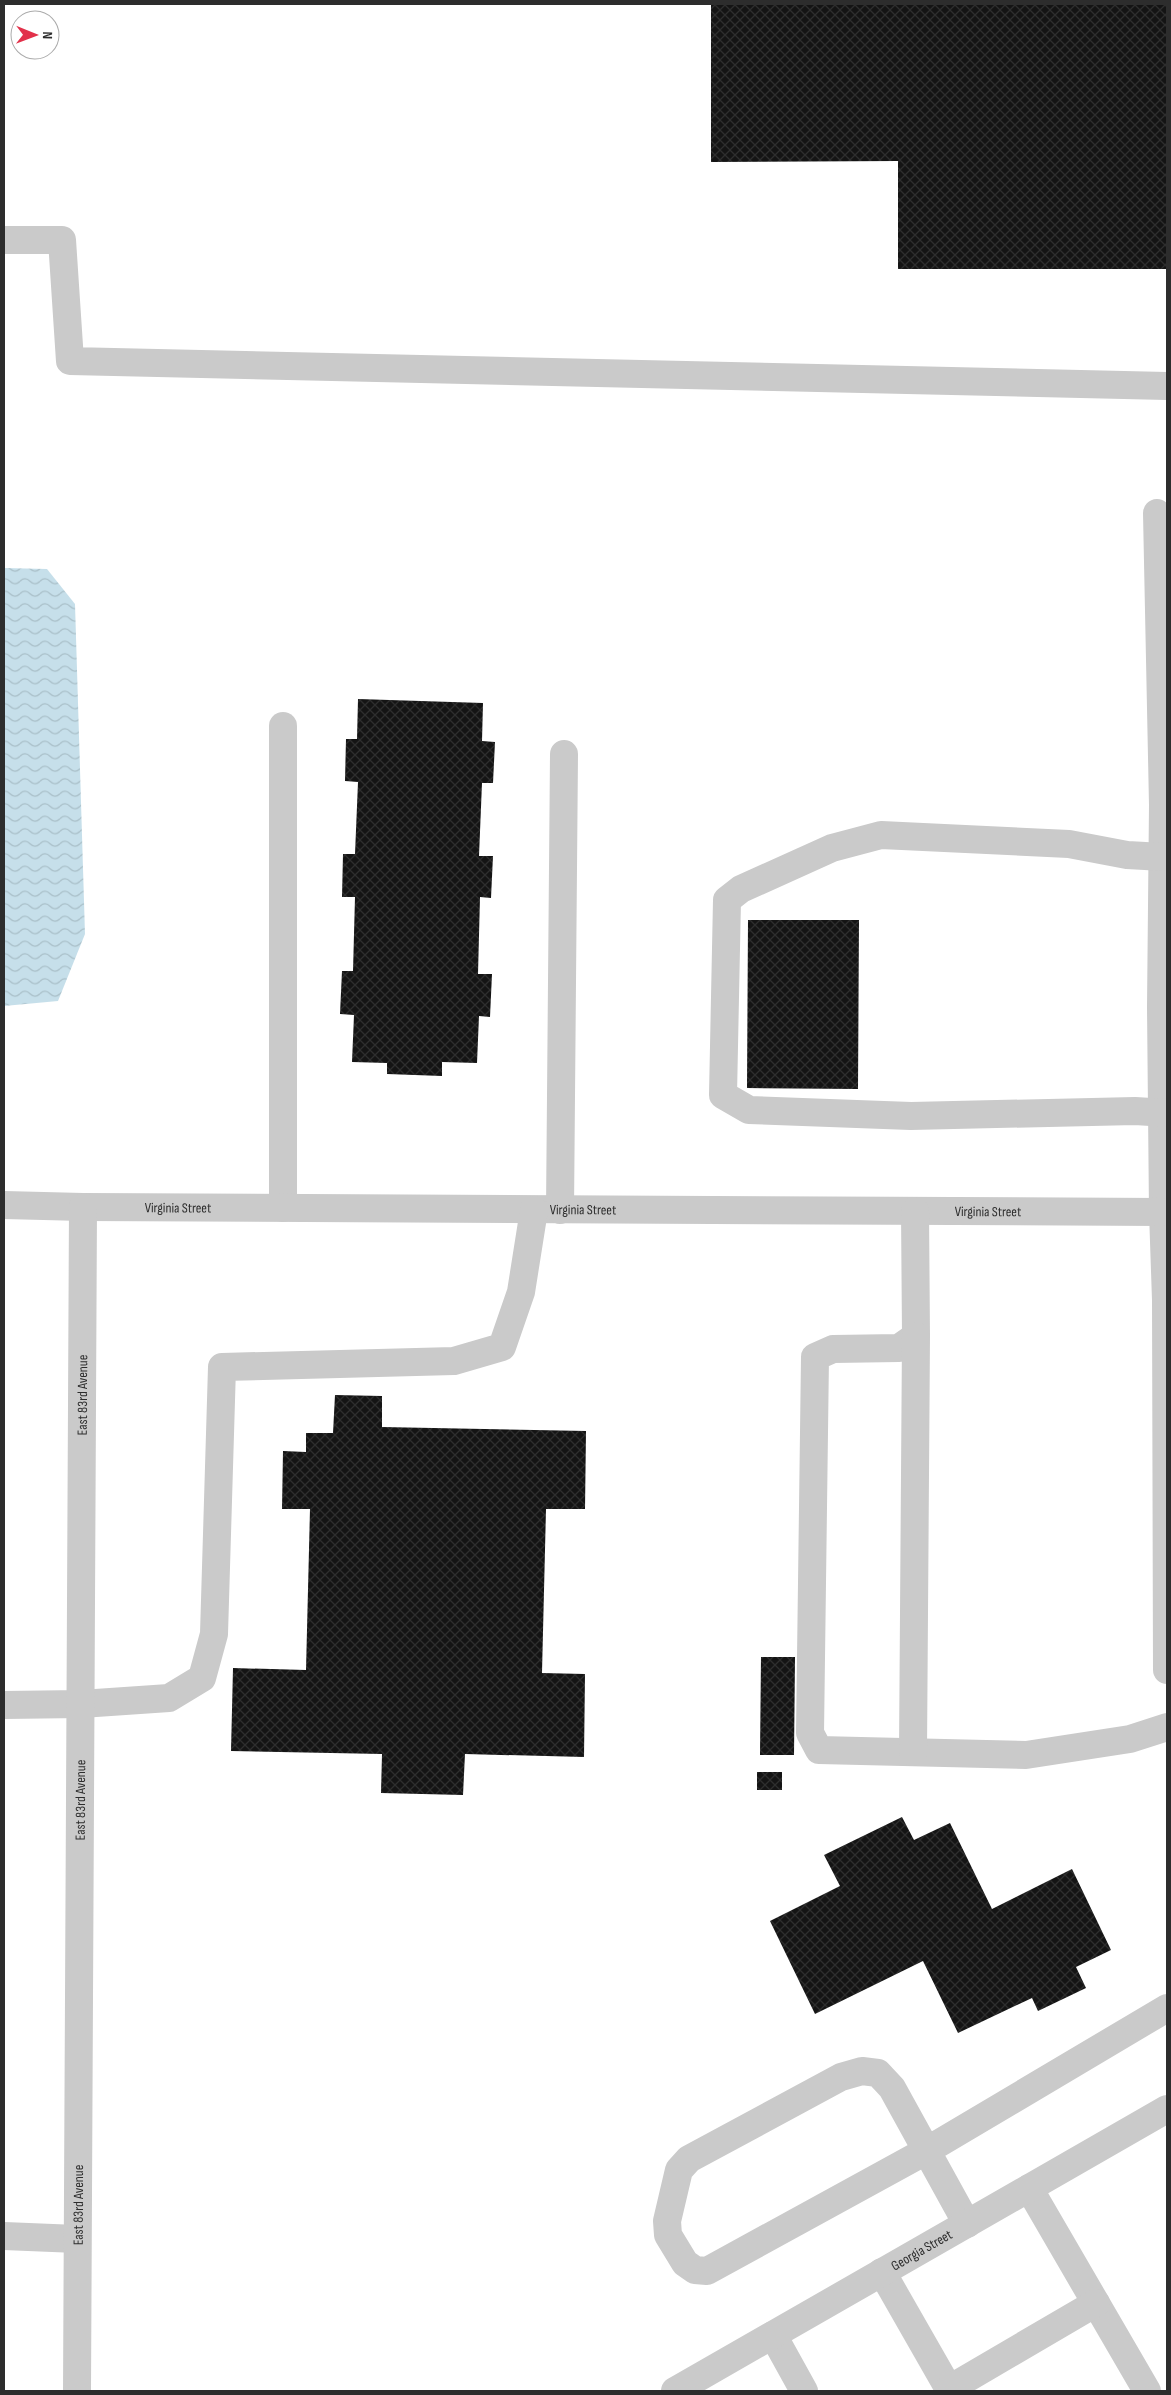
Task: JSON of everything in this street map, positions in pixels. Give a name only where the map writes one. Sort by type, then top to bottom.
[{"type":"street","points":[[4,240],[62,240],[70,361],[1167,386]]},
{"type":"street","points":[[1157,513],[1165,805],[1163,856],[1165,1113],[1163,1212],[1167,1300],[1167,1670]]},
{"type":"street","points":[[283,726],[283,1208]]},
{"type":"street","points":[[4,1705],[81,1704],[169,1698],[202,1678],[214,1634],[222,1367],[454,1360],[502,1347],[546,1210],[564,754]]},
{"type":"street","points":[[1163,856],[1127,856],[1069,844],[881,835],[832,848],[741,889],[727,900],[724,1095],[749,1110],[911,1116],[1135,1111],[1165,1113]]},
{"type":"street","name":"Virginia Street","points":[[4,1205],[546,1210],[1163,1212]]},
{"type":"street","name":"East 83rd Avenue","points":[[77,2391],[83,1207]]},
{"type":"street","points":[[913,1752],[916,1211]]},
{"type":"street","points":[[916,1336],[899,1348],[833,1350],[815,1357],[810,1733],[819,1750],[1026,1755],[1130,1739],[1167,1727]]},
{"type":"street","points":[[967,2224],[926,2151],[892,2088],[878,2072],[862,2071],[841,2077],[689,2159],[679,2170],[667,2221],[668,2235],[685,2263],[694,2270],[707,2271],[926,2151],[1167,2008]]},
{"type":"street","name":"Georgia Street","points":[[675,2391],[1029,2188],[1164,2120]]},
{"type":"street","points":[[1029,2188],[1147,2391]]},
{"type":"street","points":[[4,2236],[77,2239]]},
{"type":"street","points":[[882,2272],[949,2390],[1096,2303]]},
{"type":"street","points":[[772,2335],[804,2391]]},
{"type":"water","points":[[4,568],[47,569],[75,604],[85,934],[58,1001],[4,1006]]},
{"type":"building","points":[[711,4],[1167,4],[1167,269],[898,269],[898,161],[711,162]]},
{"type":"building","points":[[358,699],[483,703],[482,741],[495,742],[493,783],[482,783],[479,856],[493,856],[491,898],[480,897],[478,974],[492,974],[490,1017],[479,1016],[477,1063],[442,1062],[442,1076],[387,1074],[387,1063],[352,1062],[354,1015],[340,1014],[342,971],[353,971],[355,897],[342,897],[343,854],[355,854],[358,782],[345,781],[346,739],[357,739]]},
{"type":"building","points":[[748,920],[859,920],[858,1089],[747,1088]]},
{"type":"building","points":[[335,1395],[382,1396],[382,1427],[586,1431],[585,1509],[546,1509],[542,1673],[585,1674],[584,1757],[465,1754],[463,1795],[381,1793],[382,1754],[231,1751],[233,1668],[306,1670],[310,1509],[282,1509],[283,1451],[306,1452],[306,1433],[333,1433]]},
{"type":"building","points":[[761,1657],[795,1657],[794,1755],[760,1755]]},
{"type":"building","points":[[757,1772],[782,1772],[782,1790],[757,1790]]},
{"type":"building","points":[[902,1817],[914,1840],[950,1823],[992,1909],[1072,1869],[1111,1950],[1076,1967],[1086,1988],[1038,2011],[1032,1998],[958,2033],[923,1961],[815,2014],[770,1921],[840,1886],[824,1855]]}]
